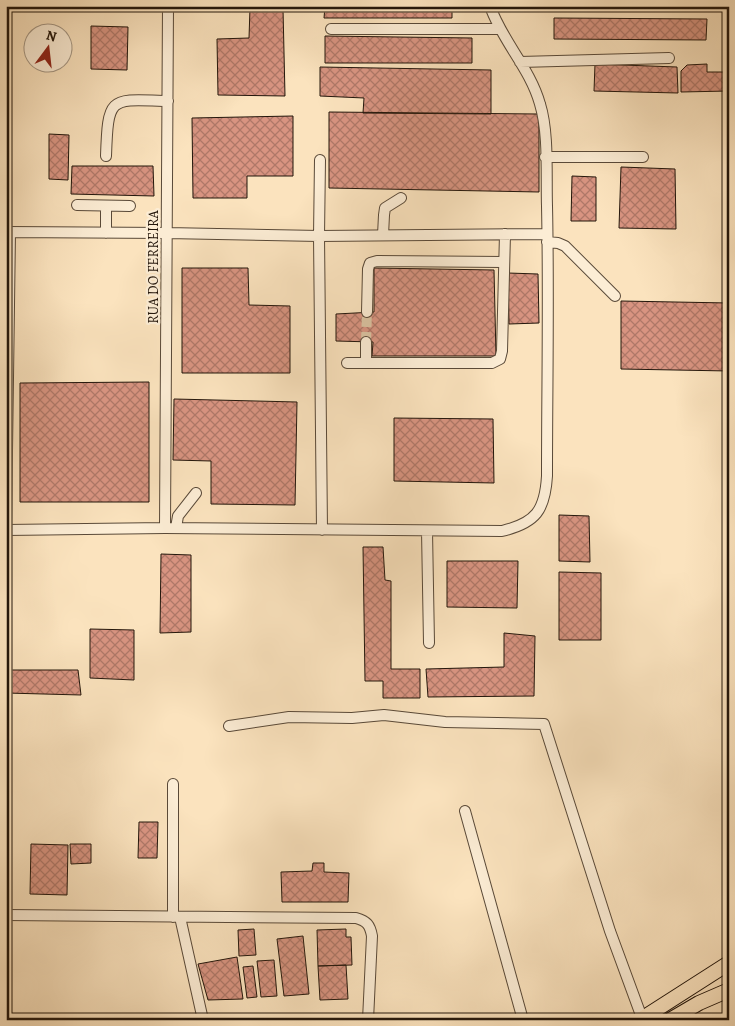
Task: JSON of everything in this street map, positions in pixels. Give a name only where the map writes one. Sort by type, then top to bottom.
[{"type":"main road","points":[[641,1019],[729,963]]},
{"type":"main road","points":[[670,1020],[699,1003],[729,990]]},
{"type":"street","name":"RUA DO FERREIRA","points":[[166,528],[168,6]]},
{"type":"street","points":[[6,530],[176,528],[502,531],[516,528],[528,522],[536,515],[546,493],[547,476],[547,238],[544,130],[541,106],[533,82],[500,29],[490,6]]},
{"type":"street","points":[[331,29],[500,29]]},
{"type":"street","points":[[520,62],[669,58]]},
{"type":"street","points":[[106,156],[107,122],[114,106],[120,101],[127,100],[168,101]]},
{"type":"street","points":[[545,157],[643,157]]},
{"type":"street","points":[[320,160],[322,530]]},
{"type":"street","points":[[383,235],[386,208],[401,198]]},
{"type":"street","points":[[77,205],[130,206]]},
{"type":"street","points":[[106,206],[106,233]]},
{"type":"street","points":[[6,524],[8,232],[319,236],[505,234],[547,238],[566,246],[616,296]]},
{"type":"street","points":[[347,363],[492,363],[500,359],[502,351],[505,234]]},
{"type":"street","points":[[367,312],[368,269],[370,263],[377,261],[504,262]]},
{"type":"street","points":[[366,342],[366,363]]},
{"type":"street","points":[[176,528],[178,516],[196,493]]},
{"type":"street","points":[[427,530],[429,643]]},
{"type":"street","points":[[229,726],[289,717],[352,718],[384,715],[445,722],[544,724],[610,931],[641,1019]]},
{"type":"street","points":[[173,784],[177,917],[203,1020]]},
{"type":"street","points":[[465,811],[523,1020]]},
{"type":"street","points":[[6,915],[356,918],[368,923],[372,936],[368,1020]]},
{"type":"building","points":[[325,6],[452,6],[452,18],[324,18]]},
{"type":"building","points":[[250,8],[283,9],[285,96],[218,95],[217,39],[249,38]]},
{"type":"building","points":[[554,18],[707,19],[706,40],[554,39]]},
{"type":"building","points":[[91,26],[128,27],[127,70],[91,69]]},
{"type":"building","points":[[325,36],[472,38],[472,63],[325,63]]},
{"type":"building","points":[[725,39],[729,39],[729,91],[681,92],[681,71],[687,65],[707,64],[707,72],[725,72]]},
{"type":"building","points":[[595,64],[677,67],[678,93],[594,91]]},
{"type":"building","points":[[320,67],[491,70],[491,114],[363,113],[364,98],[320,96]]},
{"type":"building","points":[[329,112],[539,114],[539,192],[329,188]]},
{"type":"building","points":[[293,116],[293,176],[247,176],[247,198],[193,198],[192,118]]},
{"type":"building","points":[[49,134],[69,135],[68,180],[49,179]]},
{"type":"building","points":[[72,166],[153,166],[154,196],[71,194]]},
{"type":"building","points":[[621,167],[675,169],[676,229],[619,228]]},
{"type":"building","points":[[572,176],[596,177],[596,221],[571,221]]},
{"type":"building","points":[[182,268],[248,268],[249,305],[290,306],[290,373],[182,373]]},
{"type":"building","points":[[374,268],[494,270],[496,356],[372,356],[373,342],[336,341],[336,314],[374,312]]},
{"type":"building","points":[[508,273],[538,274],[539,323],[509,324]]},
{"type":"building","points":[[621,301],[729,303],[729,371],[621,369]]},
{"type":"building","points":[[149,382],[149,502],[20,502],[20,383]]},
{"type":"building","points":[[174,399],[297,402],[295,505],[211,504],[211,461],[173,460]]},
{"type":"building","points":[[394,418],[493,419],[494,483],[394,481]]},
{"type":"building","points":[[559,515],[589,516],[590,562],[559,561]]},
{"type":"building","points":[[363,547],[383,547],[385,580],[391,581],[391,669],[420,669],[420,698],[383,698],[383,681],[365,681]]},
{"type":"building","points":[[161,554],[191,555],[191,632],[160,633]]},
{"type":"building","points":[[447,561],[518,561],[517,608],[447,607]]},
{"type":"building","points":[[559,572],[601,573],[601,640],[559,640]]},
{"type":"building","points":[[90,629],[134,630],[134,680],[90,678]]},
{"type":"building","points":[[504,633],[535,636],[534,696],[428,697],[426,669],[504,667]]},
{"type":"building","points":[[6,670],[78,670],[81,695],[6,693]]},
{"type":"building","points":[[139,822],[158,822],[157,858],[138,858]]},
{"type":"building","points":[[31,844],[68,845],[67,895],[30,894]]},
{"type":"building","points":[[70,844],[91,844],[91,863],[71,864]]},
{"type":"building","points":[[313,863],[324,863],[324,872],[349,873],[348,902],[282,902],[281,872],[312,871]]},
{"type":"building","points":[[254,929],[256,955],[239,956],[238,930]]},
{"type":"building","points":[[346,929],[346,937],[351,937],[352,965],[318,966],[317,930]]},
{"type":"building","points":[[303,936],[309,994],[284,996],[277,939]]},
{"type":"building","points":[[237,957],[243,999],[208,1000],[198,964]]},
{"type":"building","points":[[274,960],[277,996],[261,997],[257,961]]},
{"type":"building","points":[[346,965],[348,999],[320,1000],[318,966]]},
{"type":"building","points":[[253,966],[257,997],[247,998],[243,967]]},
{"type":"building","points":[[129,1017],[130,1020],[105,1020],[105,1018]]},
{"type":"tunnel","points":[[366,342],[367,312]]}]
